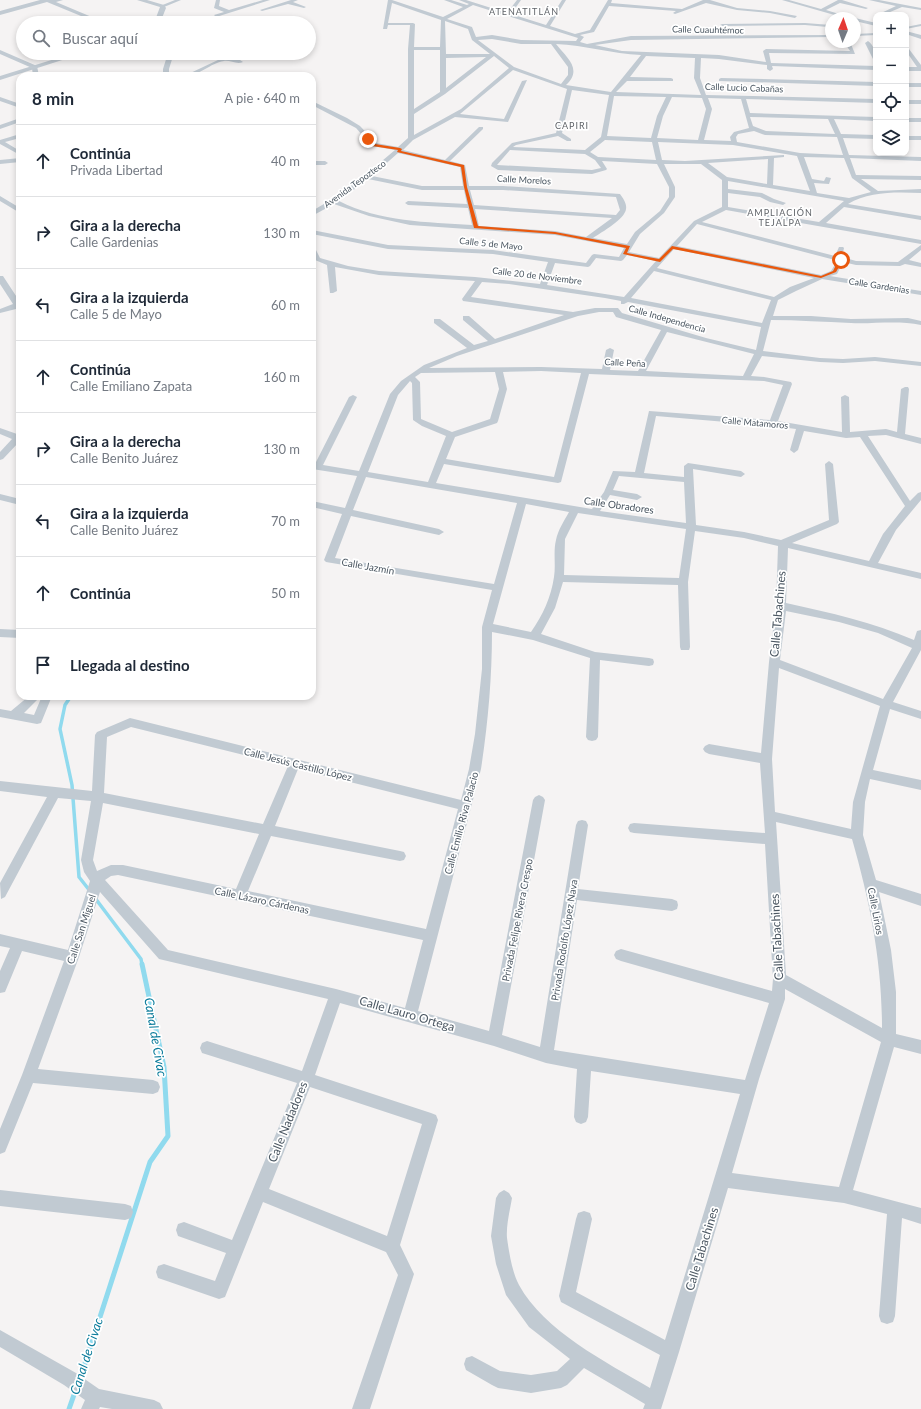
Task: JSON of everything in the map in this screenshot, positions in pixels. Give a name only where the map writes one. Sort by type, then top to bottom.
[{"type":"street","points":[[0,8],[30,0]]},
{"type":"street","points":[[47,0],[86,16]]},
{"type":"street","points":[[0,13],[47,0],[60,0]]},
{"type":"street","points":[[140,0],[154,2],[162,6],[179,0]]},
{"type":"street","points":[[218,0],[216,7],[229,12]]},
{"type":"street","points":[[216,16],[268,0]]},
{"type":"street","points":[[280,0],[304,7]]},
{"type":"street","points":[[262,10],[296,0]]},
{"type":"street","points":[[446,0],[466,6]]},
{"type":"street","points":[[461,0],[472,2],[597,42]]},
{"type":"street","points":[[508,14],[519,0]]},
{"type":"street","points":[[547,26],[564,0]]},
{"type":"street","points":[[784,0],[793,1],[829,12]]},
{"type":"street","points":[[871,0],[921,9]]},
{"type":"street","points":[[411,139],[411,49],[413,24],[385,26],[390,1],[443,19],[472,2]]},
{"type":"street","points":[[667,16],[706,1],[745,10],[770,12],[795,17]]},
{"type":"street","points":[[822,10],[840,1],[866,8]]},
{"type":"street","points":[[578,36],[592,31],[609,2],[682,10]]},
{"type":"street","points":[[886,12],[902,5]]},
{"type":"street","points":[[160,16],[163,8],[162,6]]},
{"type":"street","points":[[739,13],[750,6]]},
{"type":"street","points":[[443,19],[443,93]]},
{"type":"street","name":"Calle Lucio Cabañas","points":[[443,19],[470,28],[474,39],[493,55],[527,78],[570,88],[612,94],[743,97],[750,89],[873,101]]},
{"type":"street","points":[[868,23],[873,19]]},
{"type":"street","points":[[717,31],[726,20]]},
{"type":"street","points":[[861,21],[873,24]]},
{"type":"street","points":[[717,31],[805,24],[825,26]]},
{"type":"street","points":[[909,27],[921,25]]},
{"type":"street","name":"Calle Cuauhtémoc","points":[[586,46],[597,42],[651,35],[717,31],[825,36]]},
{"type":"street","points":[[909,33],[921,37]]},
{"type":"street","points":[[861,35],[873,34]]},
{"type":"street","points":[[577,43],[578,36]]},
{"type":"street","points":[[474,39],[492,37],[515,41],[577,43],[608,51],[726,58],[768,64],[873,68]]},
{"type":"street","points":[[552,42],[571,67],[572,71],[569,80],[562,86]]},
{"type":"street","points":[[868,43],[873,53]]},
{"type":"street","points":[[411,49],[443,48]]},
{"type":"street","points":[[774,81],[768,64],[766,51],[853,53],[850,48]]},
{"type":"street","points":[[907,48],[921,69]]},
{"type":"street","points":[[0,52],[16,59]]},
{"type":"street","points":[[827,53],[834,67]]},
{"type":"street","points":[[604,138],[612,94],[626,79],[645,54]]},
{"type":"street","points":[[444,56],[493,55]]},
{"type":"street","points":[[411,113],[443,93],[493,55]]},
{"type":"street","points":[[698,56],[696,72],[703,96],[709,109],[701,141]]},
{"type":"street","points":[[19,60],[35,67]]},
{"type":"street","points":[[19,72],[58,60]]},
{"type":"street","points":[[166,72],[169,60]]},
{"type":"street","points":[[196,72],[222,60],[240,62]]},
{"type":"street","points":[[35,67],[36,72]]},
{"type":"street","name":"Avenida Tepozteco","points":[[316,212],[334,202],[368,177],[411,139],[463,110],[512,68]]},
{"type":"street","points":[[909,69],[921,69]]},
{"type":"street","points":[[0,78],[16,73]]},
{"type":"street","points":[[454,116],[506,121],[527,78]]},
{"type":"street","points":[[626,79],[671,80]]},
{"type":"street","points":[[721,80],[750,89],[774,81],[873,84]]},
{"type":"street","points":[[909,85],[921,85]]},
{"type":"street","points":[[559,134],[570,88]]},
{"type":"street","points":[[334,202],[342,206],[404,222],[555,233],[588,239],[627,250],[637,233],[662,212],[673,193],[670,181],[660,163],[654,139],[660,116],[670,95]]},
{"type":"street","points":[[0,99],[7,96]]},
{"type":"street","points":[[743,97],[750,127],[765,133],[873,137]]},
{"type":"street","points":[[0,99],[16,105]]},
{"type":"street","points":[[909,102],[921,102]]},
{"type":"street","points":[[316,105],[358,127],[374,145],[463,166],[470,206],[476,227]]},
{"type":"street","points":[[747,115],[873,119]]},
{"type":"street","points":[[830,117],[839,136],[845,156],[854,177],[877,193]]},
{"type":"street","points":[[0,118],[16,124]]},
{"type":"street","points":[[909,120],[921,120]]},
{"type":"street","points":[[0,127],[16,122]]},
{"type":"street","points":[[446,162],[481,128]]},
{"type":"street","points":[[735,144],[733,136],[736,133],[754,129]]},
{"type":"street","points":[[508,148],[586,152],[596,159],[604,169],[600,172],[592,172],[498,168],[494,166],[494,164],[508,148],[514,144],[559,134],[570,140]]},
{"type":"street","points":[[0,142],[16,137]]},
{"type":"street","points":[[586,152],[604,138],[701,141],[735,144],[798,155]]},
{"type":"street","points":[[909,138],[921,138]]},
{"type":"street","points":[[0,142],[16,151]]},
{"type":"street","points":[[798,155],[810,181],[814,194]]},
{"type":"street","points":[[596,159],[660,163],[703,162],[798,155],[921,159]]},
{"type":"street","points":[[770,186],[771,157]]},
{"type":"street","points":[[0,162],[16,160]]},
{"type":"street","points":[[703,162],[725,179],[850,200]]},
{"type":"street","points":[[316,163],[325,164]]},
{"type":"street","name":"Calle Morelos","points":[[368,177],[410,186],[437,188],[466,187],[618,195],[622,202],[623,210],[619,218]]},
{"type":"street","points":[[854,177],[921,178]]},
{"type":"street","points":[[810,181],[827,183],[828,178]]},
{"type":"street","points":[[725,179],[725,208]]},
{"type":"street","points":[[821,224],[850,200],[877,193],[904,190],[921,191]]},
{"type":"street","points":[[725,191],[762,195],[772,201],[783,203]]},
{"type":"street","points":[[0,198],[16,208]]},
{"type":"street","points":[[408,203],[524,209],[619,218]]},
{"type":"street","points":[[843,205],[921,218]]},
{"type":"street","points":[[615,310],[627,299],[660,260],[696,222],[725,208],[921,242]]},
{"type":"street","points":[[588,239],[600,229],[619,218]]},
{"type":"street","points":[[696,222],[856,263],[902,263],[921,265]]},
{"type":"street","name":"Calle 5 de Mayo","points":[[316,233],[388,247],[490,252],[588,265],[594,256],[620,259],[627,250],[660,260]]},
{"type":"street","name":"Calle Gardenias","points":[[672,247],[821,277],[921,293]]},
{"type":"street","points":[[746,378],[759,353],[766,322],[775,299],[793,289],[834,272],[841,248]]},
{"type":"street","points":[[902,263],[921,248]]},
{"type":"street","name":"Calle 20 de Noviembre","points":[[316,257],[317,259],[331,265],[359,272],[480,280],[542,287],[627,299],[766,322],[811,318],[857,321],[908,320],[921,323]]},
{"type":"street","points":[[542,287],[552,261]]},
{"type":"street","points":[[331,265],[333,291]]},
{"type":"street","points":[[653,269],[775,299]]},
{"type":"street","points":[[0,278],[16,299]]},
{"type":"street","points":[[480,280],[466,299],[575,314]]},
{"type":"street","points":[[0,311],[16,304]]},
{"type":"street","name":"Calle Independencia","points":[[362,474],[394,394],[401,384],[418,371],[473,348],[592,309],[615,310],[619,315],[665,329],[759,353],[820,360],[843,361],[875,359],[921,364]]},
{"type":"street","points":[[466,318],[494,342]]},
{"type":"street","points":[[437,321],[473,348]]},
{"type":"street","points":[[640,374],[665,329]]},
{"type":"street","points":[[606,372],[610,350]]},
{"type":"street","points":[[410,377],[416,382],[417,420],[423,425],[438,429],[451,435],[494,421],[503,389],[498,369]]},
{"type":"street","name":"Calle Peña","points":[[418,371],[498,369],[586,371],[746,378],[788,384],[773,424]]},
{"type":"street","points":[[441,461],[558,480],[586,371]]},
{"type":"street","points":[[901,435],[905,389]]},
{"type":"street","points":[[320,468],[353,397]]},
{"type":"street","points":[[845,397],[846,436]]},
{"type":"street","name":"Calle Matamoros","points":[[639,475],[652,412],[801,427],[846,436],[862,433],[886,432],[921,441]]},
{"type":"street","points":[[794,450],[801,427]]},
{"type":"street","points":[[0,431],[16,436]]},
{"type":"street","points":[[862,433],[909,506]]},
{"type":"street","points":[[432,485],[451,435]]},
{"type":"street","points":[[0,457],[16,440]]},
{"type":"street","points":[[783,543],[834,522],[829,464]]},
{"type":"street","points":[[685,647],[683,582],[691,527],[688,466],[742,474]]},
{"type":"street","name":"Calle Obradores","points":[[320,468],[783,543],[921,576]]},
{"type":"street","points":[[594,513],[608,492],[616,473],[689,480]]},
{"type":"street","name":"Calle Jazmín","points":[[362,474],[329,560],[498,588]]},
{"type":"street","points":[[608,492],[637,497]]},
{"type":"street","points":[[872,564],[884,539],[909,506],[921,495]]},
{"type":"street","points":[[0,497],[16,501]]},
{"type":"street","name":"Calle Emilio Riva Palacio","points":[[410,1015],[475,769],[481,734],[487,669],[487,627],[522,501]]},
{"type":"street","points":[[316,505],[439,532]]},
{"type":"street","points":[[534,636],[544,621],[550,607],[559,578],[560,543],[563,532],[575,510]]},
{"type":"street","name":"Calle Tabachines","points":[[653,1405],[671,1352],[708,1225],[724,1180],[749,1088],[778,999],[780,979],[776,936],[771,816],[766,759],[774,662],[781,606],[783,543]]},
{"type":"street","points":[[559,578],[683,582]]},
{"type":"street","points":[[781,606],[839,618],[919,640]]},
{"type":"street","points":[[487,627],[534,636],[595,656],[649,662]]},
{"type":"street","points":[[0,633],[16,634]]},
{"type":"street","name":"Calle Lirios","points":[[844,1195],[889,1040],[888,992],[884,950],[871,884],[857,835],[859,802],[886,704],[919,640]]},
{"type":"street","points":[[592,737],[595,656]]},
{"type":"street","points":[[774,662],[886,704],[921,714]]},
{"type":"street","points":[[13,716],[31,700]]},
{"type":"street","points":[[0,713],[37,720],[44,700]]},
{"type":"street","name":"Calle Jesús Castillo López","points":[[95,797],[102,735],[130,722],[465,806]]},
{"type":"street","points":[[709,748],[766,759]]},
{"type":"street","points":[[240,895],[295,763]]},
{"type":"street","points":[[866,773],[921,785]]},
{"type":"street","points":[[0,786],[95,797],[400,856]]},
{"type":"street","points":[[1,893],[60,794]]},
{"type":"street","points":[[95,797],[87,860],[90,872],[96,884]]},
{"type":"street","name":"Privada Felipe Rivera Crespo","points":[[494,1039],[539,800]]},
{"type":"street","points":[[771,816],[857,835]]},
{"type":"street","name":"Privada Rodolfo López Nava","points":[[546,1056],[582,825]]},
{"type":"street","points":[[634,828],[772,839]]},
{"type":"street","name":"Calle Lázaro Cárdenas","points":[[96,884],[104,872],[114,869],[430,936]]},
{"type":"street","name":"Calle San Miguel","points":[[0,1147],[29,1075],[72,957],[96,884]]},
{"type":"street","name":"Calle Lauro Ortega","points":[[96,884],[164,955],[336,994],[494,1039],[546,1056],[749,1088]]},
{"type":"street","points":[[871,884],[921,900]]},
{"type":"street","points":[[571,894],[672,905]]},
{"type":"street","points":[[0,940],[72,957]]},
{"type":"street","points":[[0,987],[18,945]]},
{"type":"street","points":[[622,955],[778,999]]},
{"type":"street","points":[[780,979],[889,1040],[921,1047]]},
{"type":"street","name":"Calle Nadadores","points":[[164,1272],[219,1291],[306,1078],[336,994]]},
{"type":"street","points":[[207,1048],[306,1078],[431,1120],[392,1246]]},
{"type":"street","points":[[581,1117],[584,1063]]},
{"type":"street","points":[[29,1075],[153,1087]]},
{"type":"street","points":[[724,1180],[844,1195],[921,1216]]},
{"type":"street","points":[[260,1193],[392,1246],[406,1274],[361,1409]]},
{"type":"street","points":[[0,1198],[124,1212]]},
{"type":"street","points":[[504,1198],[499,1236],[504,1264],[512,1290],[535,1321],[583,1358],[653,1405]]},
{"type":"street","points":[[887,1316],[895,1208]]},
{"type":"street","points":[[584,1219],[567,1296],[671,1352]]},
{"type":"street","points":[[184,1230],[236,1248]]},
{"type":"street","points":[[0,1338],[71,1380],[92,1401],[154,1409]]},
{"type":"street","points":[[472,1364],[498,1378],[531,1384],[561,1379],[583,1358]]},
{"type":"waterway","name":"Canal de Civac","points":[[68,700],[65,705],[60,729],[72,785],[79,877],[90,891]]},
{"type":"waterway","name":"Canal de Civac","points":[[95,898],[141,959],[142,965]]},
{"type":"waterway","name":"Canal de Civac","points":[[80,1379],[150,1162],[168,1136],[164,1067],[142,964]]},
{"type":"waterway","name":"Canal de Civac","points":[[69,1409],[76,1389]]},
{"type":"district","name":"ATENATITLÁN","points":[[524,12]]},
{"type":"district","name":"CAPIRI","points":[[572,126]]},
{"type":"district","name":"AMPLIACIÓN TEJALPA","points":[[780,218]]},
{"type":"route","points":[[368,139],[374,145],[400,149],[398,151],[463,166],[470,206],[476,227],[555,233],[629,247],[625,253],[660,260],[672,247],[821,277],[834,272],[841,260]]}]
